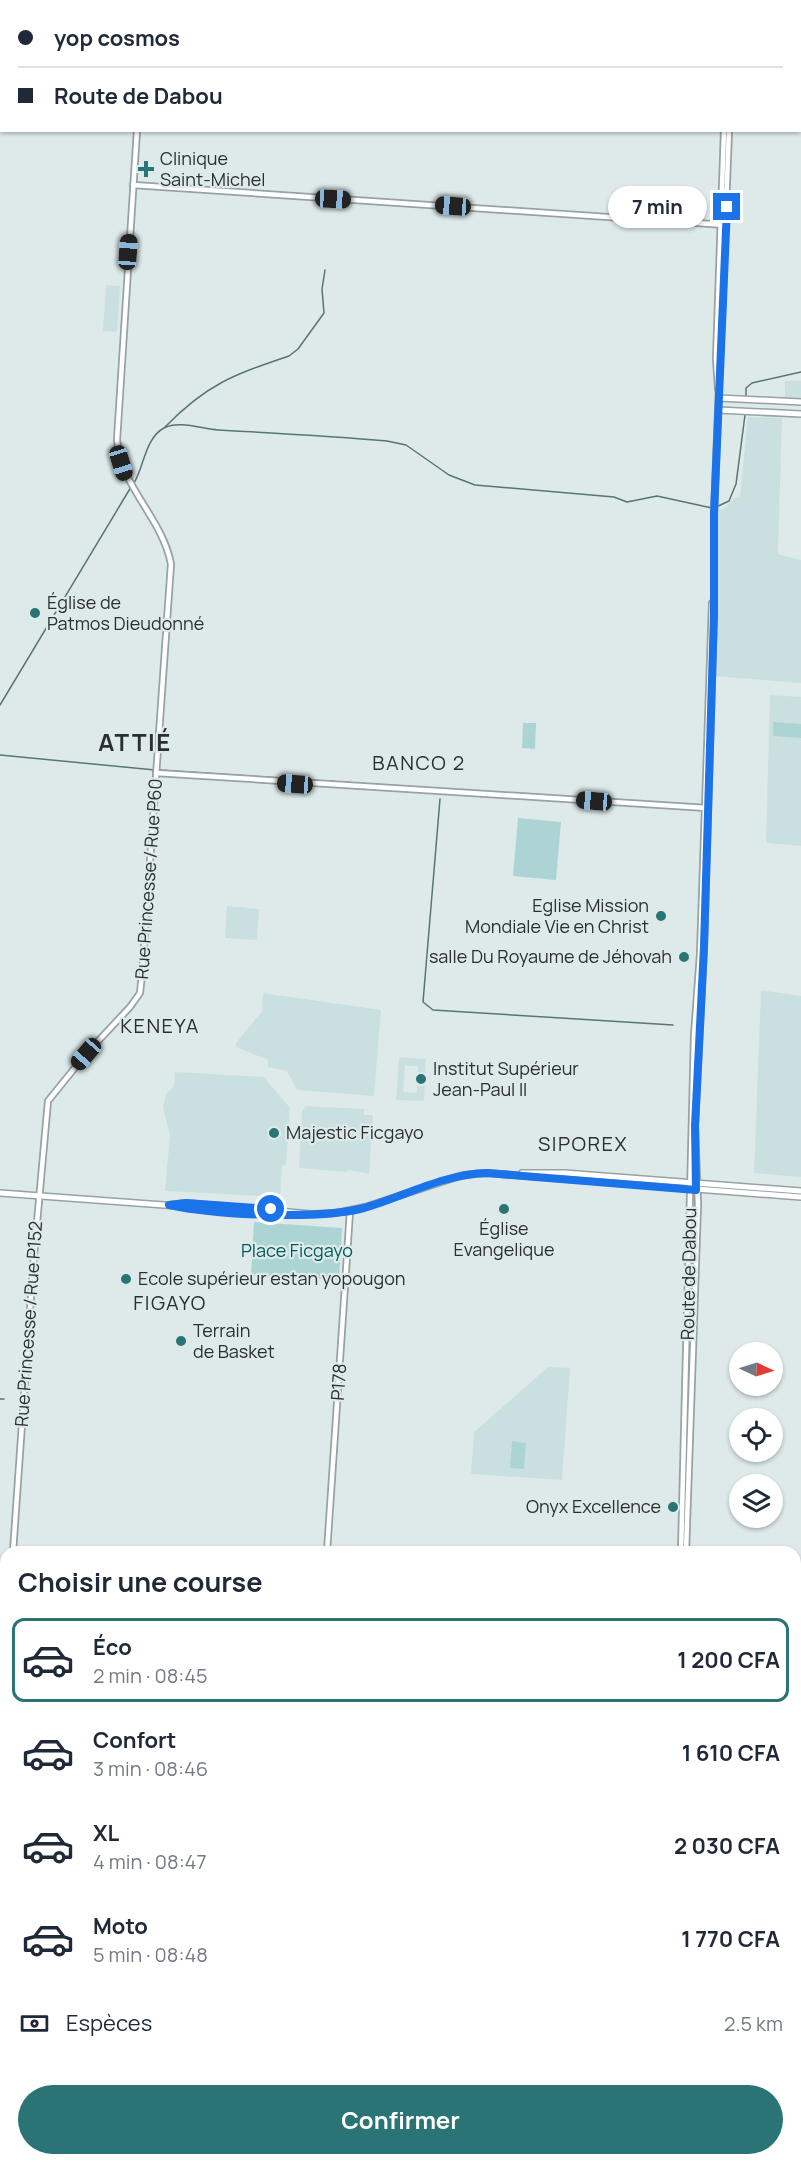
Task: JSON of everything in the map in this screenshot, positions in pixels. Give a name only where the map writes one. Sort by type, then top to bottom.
[{"type":"main road","points":[[719,398],[801,402]]},
{"type":"main road","points":[[793,414],[794,402]]},
{"type":"main road","points":[[718,410],[801,414]]},
{"type":"main road","points":[[0,1193],[169,1205],[204,1204],[312,1214],[350,1211],[464,1175],[521,1174],[541,1171],[801,1197]]},
{"type":"main road","points":[[693,1187],[801,1191]]},
{"type":"street","name":"Rue Princesse / Rue P60","points":[[50,1096],[123,1016],[140,993],[171,564],[160,529],[130,484],[118,452],[117,428],[138,132]]},
{"type":"street","points":[[718,410],[724,132]]},
{"type":"street","points":[[723,225],[729,132]]},
{"type":"street","points":[[133,185],[723,225]]},
{"type":"street","name":"Route de Dabou","points":[[681,1546],[718,410]]},
{"type":"street","points":[[156,771],[706,808]]},
{"type":"street","name":"Rue Princesse / Rue P152","points":[[13,1546],[39,1196],[50,1096]]},
{"type":"street","name":"Route de Dabou","points":[[687,1546],[693,1187]]},
{"type":"street","name":"P178","points":[[327,1546],[350,1211]]},
{"type":"shaded area","points":[[106,285],[120,286],[117,332],[103,331]]},
{"type":"shaded area","points":[[785,381],[801,381],[801,399],[785,399]]},
{"type":"shaded area","points":[[748,417],[782,418],[778,554],[801,560],[801,683],[711,676],[718,510],[725,508],[734,498],[740,497]]},
{"type":"shaded area","points":[[770,695],[801,697],[801,846],[766,843]]},
{"type":"shaded area","points":[[227,906],[259,909],[257,940],[225,938]]},
{"type":"shaded area","points":[[761,990],[801,996],[801,1177],[754,1173]]},
{"type":"shaded area","points":[[263,993],[381,1010],[374,1096],[297,1090],[287,1071],[268,1067],[268,1060],[236,1047],[236,1043],[262,1011]]},
{"type":"shaded area","name":"Institut Supérieur Jean-Paul II","points":[[399,1057],[426,1059],[424,1101],[396,1100]],"holes":[[[405,1066],[418,1066],[417,1093],[403,1092]]]},
{"type":"shaded area","points":[[175,1072],[264,1077],[290,1108],[286,1164],[282,1166],[280,1197],[165,1191],[170,1135],[163,1107],[166,1094],[174,1086]]},
{"type":"shaded area","points":[[306,1106],[364,1109],[364,1115],[373,1115],[369,1174],[348,1170],[347,1172],[299,1168],[302,1111]]},
{"type":"shaded area","points":[[548,1367],[570,1368],[562,1480],[471,1474],[474,1432]]},
{"type":"green space","points":[[773,722],[801,724],[801,738],[773,736]]},
{"type":"green space","points":[[523,723],[536,723],[535,749],[522,748]]},
{"type":"green space","points":[[518,818],[561,822],[556,880],[513,876]]},
{"type":"green space","name":"Place Ficgayo","points":[[254,1222],[342,1228],[339,1280],[251,1275]]},
{"type":"green space","points":[[512,1441],[526,1443],[524,1469],[510,1468]]},
{"type":"waterway","points":[[165,427],[194,400],[222,382],[289,356],[298,349],[324,313],[322,289],[325,270]]},
{"type":"waterway","points":[[746,398],[746,388],[752,383],[801,372]]},
{"type":"waterway","points":[[716,507],[729,501],[736,484],[745,415]]},
{"type":"waterway","points":[[134,483],[149,446],[158,433],[170,426],[183,425],[218,430],[387,441],[406,445],[449,475],[475,485],[614,497],[627,502],[657,496],[712,508]]},
{"type":"waterway","points":[[0,705],[131,487]]},
{"type":"waterway","points":[[0,755],[155,770]]},
{"type":"waterway","points":[[159,770],[431,788]]},
{"type":"waterway","points":[[440,799],[423,1002],[433,1010],[673,1025]]},
{"type":"place","name":"Clinique Saint-Michel","points":[[146,169]]},
{"type":"place","name":"Église de Patmos Dieudonné","points":[[35,613]]},
{"type":"place","name":"Eglise Mission Mondiale Vie en Christ","points":[[661,916]]},
{"type":"place","name":"salle Du Royaume de Jéhovah","points":[[684,957]]},
{"type":"place","name":"Institut Supérieur Jean-Paul II","points":[[421,1079]]},
{"type":"place","name":"Majestic Ficgayo","points":[[274,1133]]},
{"type":"place","name":"Église Evangelique","points":[[504,1209]]},
{"type":"place","name":"Ecole supérieur estan yopougon","points":[[126,1279]]},
{"type":"place","name":"Terrain de Basket","points":[[181,1341]]},
{"type":"place","name":"Onyx Excellence","points":[[673,1507]]},
{"type":"district","name":"ATTIÉ","points":[[135,743]]},
{"type":"district","name":"BANCO 2","points":[[419,763]]},
{"type":"district","name":"KENEYA","points":[[160,1026]]},
{"type":"district","name":"SIPOREX","points":[[583,1144]]},
{"type":"district","name":"FIGAYO","points":[[170,1303]]},
{"type":"route","points":[[271,1209],[186,1203],[169,1205],[278,1214],[336,1213],[365,1207],[476,1173],[521,1174],[696,1190],[695,1126],[704,946],[714,613],[712,600],[714,514],[727,207]]}]
